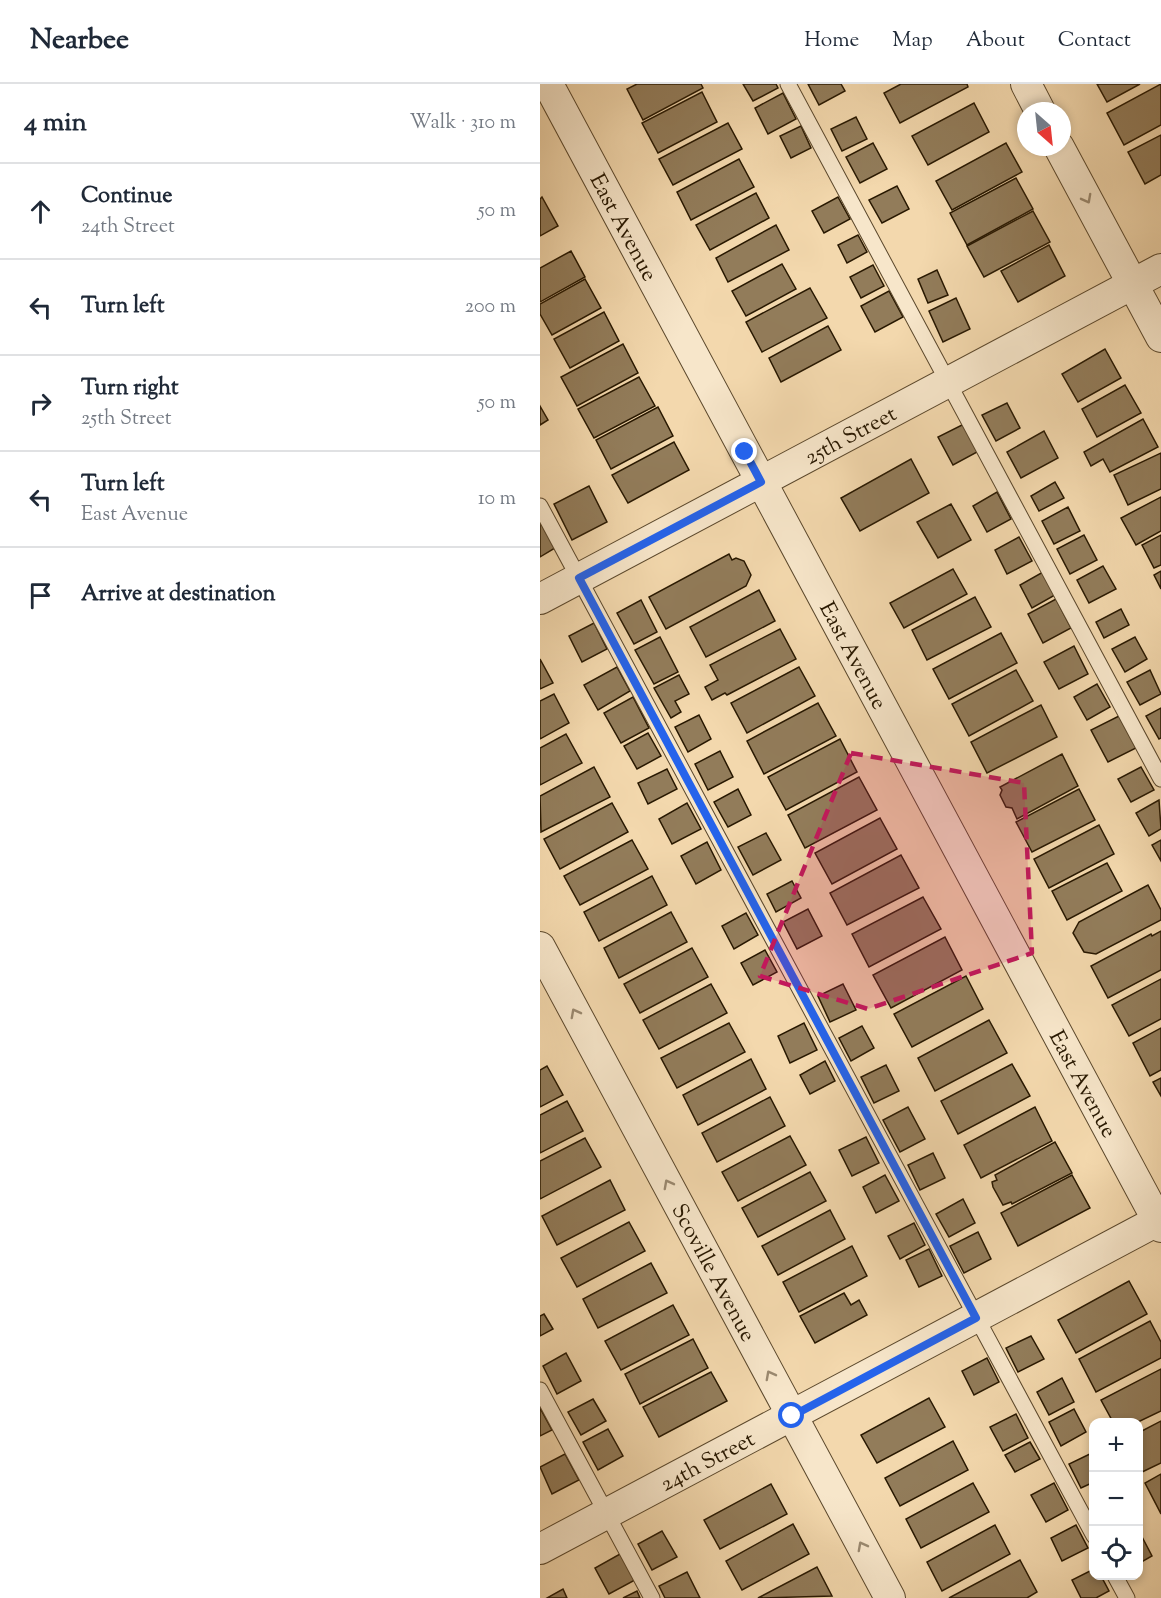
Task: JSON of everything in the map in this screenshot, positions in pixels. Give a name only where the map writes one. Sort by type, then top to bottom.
[{"type":"street","name":"East Avenue","points":[[548,84],[1160,1222]]},
{"type":"street","points":[[1026,84],[1035,102]]},
{"type":"street","points":[[1064,156],[1161,337]]},
{"type":"street","name":"25th Street","points":[[540,599],[1161,269]]},
{"type":"street","name":"Scoville Avenue","points":[[540,947],[890,1598]]},
{"type":"street","name":"24th Street","points":[[540,1549],[1160,1222]]},
{"type":"lane","points":[[788,84],[1161,779]]},
{"type":"lane","points":[[540,506],[1089,1527]]},
{"type":"lane","points":[[540,1390],[652,1598]]},
{"type":"lane","points":[[1117,1580],[1127,1598]]},
{"type":"highlighted area","points":[[851,753],[1024,783],[1032,953],[868,1009],[760,976]]},
{"type":"building","points":[[637,84],[701,84],[703,88],[643,120],[627,89]]},
{"type":"building","points":[[743,84],[776,84],[778,88],[753,101]]},
{"type":"building","points":[[808,84],[841,84],[845,91],[819,105]]},
{"type":"building","points":[[901,84],[967,84],[968,87],[900,123],[884,93]]},
{"type":"building","points":[[1097,84],[1140,84],[1107,102]]},
{"type":"building","points":[[1161,84],[1161,125],[1124,145],[1107,113]]},
{"type":"building","points":[[702,92],[717,122],[658,153],[642,123]]},
{"type":"building","points":[[783,93],[796,119],[768,134],[755,108]]},
{"type":"building","points":[[974,103],[989,132],[928,165],[912,136]]},
{"type":"building","points":[[856,117],[867,139],[842,151],[831,129]]},
{"type":"building","points":[[728,123],[742,149],[673,185],[659,159]]},
{"type":"building","points":[[801,126],[811,148],[791,158],[780,136]]},
{"type":"building","points":[[1161,135],[1161,175],[1145,184],[1128,152]]},
{"type":"building","points":[[873,143],[887,169],[860,183],[846,157]]},
{"type":"building","points":[[1006,143],[1022,172],[952,210],[936,181]]},
{"type":"building","points":[[739,159],[754,187],[691,220],[677,192]]},
{"type":"building","points":[[1016,178],[1033,209],[967,245],[950,213]]},
{"type":"building","points":[[897,186],[909,209],[882,223],[869,200]]},
{"type":"building","points":[[756,193],[769,218],[710,250],[696,225]]},
{"type":"building","points":[[542,197],[558,226],[540,236],[540,199]]},
{"type":"building","points":[[838,197],[850,219],[824,233],[812,211]]},
{"type":"building","points":[[1033,211],[1050,242],[984,277],[967,246]]},
{"type":"building","points":[[776,225],[789,250],[728,282],[716,258]]},
{"type":"building","points":[[858,235],[867,252],[847,263],[838,245]]},
{"type":"building","points":[[1049,245],[1065,276],[1018,302],[1001,271]]},
{"type":"building","points":[[571,251],[585,277],[540,302],[540,268]]},
{"type":"building","points":[[782,264],[796,289],[746,316],[732,291]]},
{"type":"building","points":[[873,265],[884,286],[861,298],[850,277]]},
{"type":"building","points":[[937,270],[948,295],[928,303],[918,279]]},
{"type":"building","points":[[585,279],[601,308],[552,335],[540,314],[540,304]]},
{"type":"building","points":[[810,288],[827,318],[762,352],[746,322]]},
{"type":"building","points":[[889,291],[903,317],[875,332],[861,306]]},
{"type":"building","points":[[956,298],[970,329],[943,342],[929,311]]},
{"type":"building","points":[[604,312],[619,341],[570,368],[554,339]]},
{"type":"building","points":[[828,326],[841,350],[781,382],[769,358]]},
{"type":"building","points":[[623,344],[638,373],[577,406],[561,377]]},
{"type":"building","points":[[1105,349],[1121,378],[1078,402],[1062,374]]},
{"type":"building","points":[[639,377],[655,406],[594,438],[578,409]]},
{"type":"building","points":[[1125,385],[1141,413],[1097,437],[1082,409]]},
{"type":"building","points":[[1007,403],[1020,428],[996,441],[982,415]]},
{"type":"building","points":[[540,406],[548,420],[540,425]]},
{"type":"building","points":[[658,407],[673,436],[611,469],[596,440]]},
{"type":"building","points":[[1143,419],[1158,447],[1110,472],[1103,459],[1091,466],[1084,452]]},
{"type":"building","points":[[964,424],[979,451],[953,465],[938,437]]},
{"type":"building","points":[[1044,431],[1058,458],[1021,478],[1007,452]]},
{"type":"building","points":[[674,442],[689,470],[628,503],[612,475]]},
{"type":"building","points":[[1161,453],[1161,489],[1128,505],[1114,475]]},
{"type":"building","points":[[911,459],[929,493],[860,531],[841,498]]},
{"type":"building","points":[[1055,482],[1064,498],[1039,511],[1031,496]]},
{"type":"building","points":[[589,486],[607,522],[572,540],[554,504]]},
{"type":"building","points":[[997,492],[1011,519],[987,532],[973,506]]},
{"type":"building","points":[[1161,497],[1161,531],[1136,545],[1121,518]]},
{"type":"building","points":[[951,504],[971,540],[938,558],[917,522]]},
{"type":"building","points":[[1068,507],[1080,531],[1054,544],[1042,521]]},
{"type":"building","points":[[540,521],[555,548],[540,557]]},
{"type":"building","points":[[1084,535],[1097,560],[1070,574],[1057,549]]},
{"type":"building","points":[[1161,535],[1161,565],[1154,568],[1142,545]]},
{"type":"building","points":[[1019,537],[1032,561],[1007,574],[995,550]]},
{"type":"building","points":[[729,554],[732,560],[736,558],[744,561],[751,575],[746,586],[666,629],[649,597]]},
{"type":"building","points":[[1103,566],[1116,589],[1089,603],[1077,580]]},
{"type":"building","points":[[953,569],[967,594],[904,628],[890,603]]},
{"type":"building","points":[[1161,571],[1161,589],[1154,575]]},
{"type":"building","points":[[1043,572],[1055,595],[1032,608],[1020,585]]},
{"type":"building","points":[[759,590],[775,621],[706,657],[690,627]]},
{"type":"building","points":[[975,597],[991,627],[927,660],[912,630]]},
{"type":"building","points":[[1056,599],[1071,628],[1043,643],[1028,614]]},
{"type":"building","points":[[641,600],[657,632],[634,644],[617,613]]},
{"type":"building","points":[[1121,609],[1129,625],[1104,638],[1096,622]]},
{"type":"building","points":[[594,623],[607,649],[582,662],[569,636]]},
{"type":"building","points":[[780,629],[796,659],[727,695],[725,693],[712,700],[705,687],[718,680],[710,665]]},
{"type":"building","points":[[1001,633],[1017,663],[949,699],[933,669]]},
{"type":"building","points":[[660,637],[678,672],[654,684],[635,650]]},
{"type":"building","points":[[1135,637],[1147,659],[1125,672],[1112,649]]},
{"type":"building","points":[[1074,646],[1088,674],[1059,689],[1044,662]]},
{"type":"building","points":[[540,659],[553,683],[540,689]]},
{"type":"building","points":[[617,667],[630,691],[598,710],[584,685]]},
{"type":"building","points":[[799,667],[815,696],[747,733],[731,703]]},
{"type":"building","points":[[1016,670],[1033,701],[969,736],[952,704]]},
{"type":"building","points":[[1150,670],[1161,694],[1140,705],[1127,682]]},
{"type":"building","points":[[679,675],[689,694],[675,701],[681,712],[671,718],[654,688]]},
{"type":"building","points":[[1097,684],[1110,707],[1087,720],[1074,697]]},
{"type":"building","points":[[554,694],[569,723],[540,739],[540,701]]},
{"type":"building","points":[[633,697],[649,728],[621,743],[604,713]]},
{"type":"building","points":[[818,703],[836,736],[764,774],[747,741]]},
{"type":"building","points":[[1041,705],[1057,737],[987,773],[971,742]]},
{"type":"building","points":[[1161,708],[1161,738],[1159,739],[1146,716]]},
{"type":"building","points":[[699,715],[711,739],[688,752],[675,727]]},
{"type":"building","points":[[1119,716],[1136,748],[1108,762],[1091,730]]},
{"type":"building","points":[[648,733],[661,756],[637,769],[624,746]]},
{"type":"building","points":[[566,734],[582,763],[540,785],[540,748]]},
{"type":"building","points":[[840,739],[857,772],[786,810],[768,777]]},
{"type":"building","points":[[720,751],[733,777],[708,790],[695,764]]},
{"type":"building","points":[[1062,754],[1078,786],[1017,819],[1012,808],[1006,807],[1000,795],[1002,790],[1000,787]]},
{"type":"building","points":[[594,767],[610,797],[541,832],[540,796]]},
{"type":"building","points":[[1141,767],[1154,790],[1131,802],[1118,779]]},
{"type":"building","points":[[667,769],[677,789],[648,804],[638,783]]},
{"type":"building","points":[[859,777],[877,810],[805,848],[788,815]]},
{"type":"building","points":[[738,789],[751,815],[728,827],[714,802]]},
{"type":"building","points":[[1079,789],[1095,820],[1032,852],[1016,822]]},
{"type":"building","points":[[1159,800],[1161,829],[1149,836],[1136,813]]},
{"type":"building","points":[[612,803],[628,832],[560,869],[544,839]]},
{"type":"building","points":[[687,803],[701,829],[672,844],[659,819]]},
{"type":"building","points":[[880,818],[897,849],[832,884],[815,853]]},
{"type":"building","points":[[1099,825],[1114,854],[1049,888],[1034,859]]},
{"type":"building","points":[[766,833],[781,860],[753,875],[738,847]]},
{"type":"building","points":[[632,840],[648,869],[580,905],[564,876]]},
{"type":"building","points":[[1161,840],[1161,861],[1152,845]]},
{"type":"building","points":[[707,842],[721,870],[696,884],[681,856]]},
{"type":"building","points":[[901,855],[919,888],[847,925],[830,893]]},
{"type":"building","points":[[1107,863],[1122,891],[1067,920],[1052,891]]},
{"type":"building","points":[[652,876],[667,905],[599,941],[584,912]]},
{"type":"building","points":[[792,881],[801,898],[776,912],[767,894]]},
{"type":"building","points":[[1148,885],[1161,910],[1161,920],[1096,954],[1084,952],[1073,933],[1079,922]]},
{"type":"building","points":[[923,897],[941,929],[869,967],[852,934]]},
{"type":"building","points":[[808,909],[822,936],[797,949],[783,922]]},
{"type":"building","points":[[671,912],[687,942],[619,978],[604,948]]},
{"type":"building","points":[[746,913],[758,935],[734,949],[722,926]]},
{"type":"building","points":[[1161,931],[1161,970],[1108,998],[1091,966]]},
{"type":"building","points":[[945,937],[962,970],[891,1008],[873,975]]},
{"type":"building","points":[[692,948],[708,977],[640,1013],[624,984]]},
{"type":"building","points":[[765,950],[777,972],[753,985],[741,963]]},
{"type":"building","points":[[966,976],[983,1009],[912,1047],[894,1014]]},
{"type":"building","points":[[1161,979],[1161,1019],[1129,1036],[1112,1005]]},
{"type":"building","points":[[711,984],[727,1013],[659,1049],[643,1020]]},
{"type":"building","points":[[843,984],[856,1010],[830,1022],[818,996]]},
{"type":"building","points":[[989,1020],[1007,1053],[935,1091],[918,1058]]},
{"type":"building","points":[[729,1023],[745,1052],[677,1088],[661,1058]]},
{"type":"building","points":[[804,1023],[817,1050],[790,1063],[778,1036]]},
{"type":"building","points":[[862,1026],[874,1048],[851,1061],[839,1038]]},
{"type":"building","points":[[1161,1028],[1161,1070],[1150,1076],[1133,1043]]},
{"type":"building","points":[[751,1059],[766,1089],[698,1125],[683,1095]]},
{"type":"building","points":[[825,1061],[835,1081],[810,1094],[800,1075]]},
{"type":"building","points":[[1012,1064],[1030,1096],[958,1134],[941,1101]]},
{"type":"building","points":[[886,1065],[899,1091],[874,1103],[861,1077]]},
{"type":"building","points":[[547,1066],[563,1095],[540,1107],[540,1070]]},
{"type":"building","points":[[1161,1078],[1161,1096],[1153,1082]]},
{"type":"building","points":[[770,1097],[785,1126],[717,1162],[702,1133]]},
{"type":"building","points":[[567,1101],[583,1131],[540,1153],[540,1115]]},
{"type":"building","points":[[908,1107],[925,1139],[900,1152],[883,1120]]},
{"type":"building","points":[[1035,1107],[1052,1141],[981,1178],[964,1145]]},
{"type":"building","points":[[790,1136],[806,1165],[738,1201],[722,1172]]},
{"type":"building","points":[[866,1137],[879,1163],[852,1176],[839,1150]]},
{"type":"building","points":[[585,1138],[601,1167],[540,1199],[540,1161]]},
{"type":"building","points":[[1055,1142],[1072,1173],[1012,1204],[1011,1202],[1003,1205],[993,1187],[992,1182],[997,1180],[995,1175]]},
{"type":"building","points":[[933,1153],[945,1178],[920,1190],[908,1165]]},
{"type":"building","points":[[810,1172],[826,1201],[758,1237],[742,1208]]},
{"type":"building","points":[[885,1175],[899,1201],[876,1213],[863,1187]]},
{"type":"building","points":[[1072,1175],[1090,1208],[1018,1246],[1001,1213]]},
{"type":"building","points":[[610,1180],[625,1210],[557,1245],[542,1216]]},
{"type":"building","points":[[963,1199],[975,1223],[949,1237],[936,1214]]},
{"type":"building","points":[[830,1210],[845,1239],[778,1275],[762,1246]]},
{"type":"building","points":[[629,1222],[645,1251],[577,1287],[561,1258]]},
{"type":"building","points":[[914,1223],[925,1245],[900,1259],[888,1236]]},
{"type":"building","points":[[978,1232],[991,1259],[964,1273],[950,1246]]},
{"type":"building","points":[[852,1246],[867,1276],[799,1312],[783,1282]]},
{"type":"building","points":[[929,1249],[942,1276],[919,1287],[906,1260]]},
{"type":"building","points":[[651,1263],[667,1293],[598,1328],[583,1299]]},
{"type":"building","points":[[1129,1281],[1147,1314],[1076,1353],[1058,1320]]},
{"type":"building","points":[[844,1293],[851,1305],[859,1300],[867,1315],[815,1343],[800,1316]]},
{"type":"building","points":[[673,1305],[689,1335],[621,1370],[605,1341]]},
{"type":"building","points":[[544,1314],[553,1329],[540,1336],[540,1316]]},
{"type":"building","points":[[1150,1321],[1161,1342],[1161,1358],[1096,1392],[1079,1359]]},
{"type":"building","points":[[1031,1336],[1044,1359],[1018,1372],[1006,1348]]},
{"type":"building","points":[[693,1339],[708,1368],[640,1404],[625,1374]]},
{"type":"building","points":[[566,1353],[581,1381],[557,1394],[543,1366]]},
{"type":"building","points":[[987,1358],[999,1382],[974,1395],[962,1371]]},
{"type":"building","points":[[1161,1369],[1161,1411],[1143,1420],[1111,1418],[1101,1400]]},
{"type":"building","points":[[711,1372],[727,1401],[659,1437],[643,1407]]},
{"type":"building","points":[[1062,1378],[1074,1402],[1049,1415],[1037,1392]]},
{"type":"building","points":[[929,1398],[945,1427],[877,1463],[861,1435]]},
{"type":"building","points":[[593,1399],[606,1421],[581,1435],[568,1412]]},
{"type":"building","points":[[540,1408],[552,1430],[540,1436]]},
{"type":"building","points":[[1074,1409],[1086,1432],[1061,1446],[1049,1422]]},
{"type":"building","points":[[1016,1414],[1028,1438],[1003,1451],[990,1427]]},
{"type":"building","points":[[1161,1421],[1161,1463],[1143,1472],[1143,1430]]},
{"type":"building","points":[[608,1429],[623,1456],[598,1470],[583,1442]]},
{"type":"building","points":[[953,1441],[968,1470],[900,1506],[885,1478]]},
{"type":"building","points":[[1030,1442],[1040,1459],[1015,1472],[1005,1455]]},
{"type":"building","points":[[565,1454],[579,1480],[552,1494],[540,1467]]},
{"type":"building","points":[[1089,1454],[1089,1484],[1081,1488],[1069,1464]]},
{"type":"building","points":[[1161,1474],[1161,1514],[1145,1483]]},
{"type":"building","points":[[973,1483],[989,1512],[921,1548],[906,1519]]},
{"type":"building","points":[[1054,1483],[1068,1510],[1046,1522],[1031,1495]]},
{"type":"building","points":[[771,1484],[787,1514],[720,1549],[704,1520]]},
{"type":"building","points":[[793,1524],[809,1554],[742,1590],[726,1561]]},
{"type":"building","points":[[995,1525],[1010,1554],[942,1591],[927,1562]]},
{"type":"building","points":[[1076,1525],[1088,1548],[1062,1561],[1051,1538]]},
{"type":"building","points":[[662,1531],[677,1557],[652,1570],[638,1544]]},
{"type":"building","points":[[1143,1539],[1152,1556],[1143,1561]]},
{"type":"building","points":[[620,1554],[635,1580],[609,1594],[595,1568]]},
{"type":"building","points":[[1020,1560],[1037,1592],[1027,1598],[949,1598]]},
{"type":"building","points":[[817,1567],[832,1596],[758,1598]]},
{"type":"building","points":[[687,1572],[700,1598],[665,1598],[659,1586]]},
{"type":"building","points":[[1089,1572],[1089,1580],[1103,1580],[1109,1591],[1096,1598],[1081,1598],[1072,1580]]},
{"type":"building","points":[[563,1589],[567,1598],[547,1598]]},
{"type":"building","points":[[637,1591],[640,1598],[623,1598]]},
{"type":"route","points":[[745,452],[761,482],[579,578],[976,1318],[792,1416]]}]
